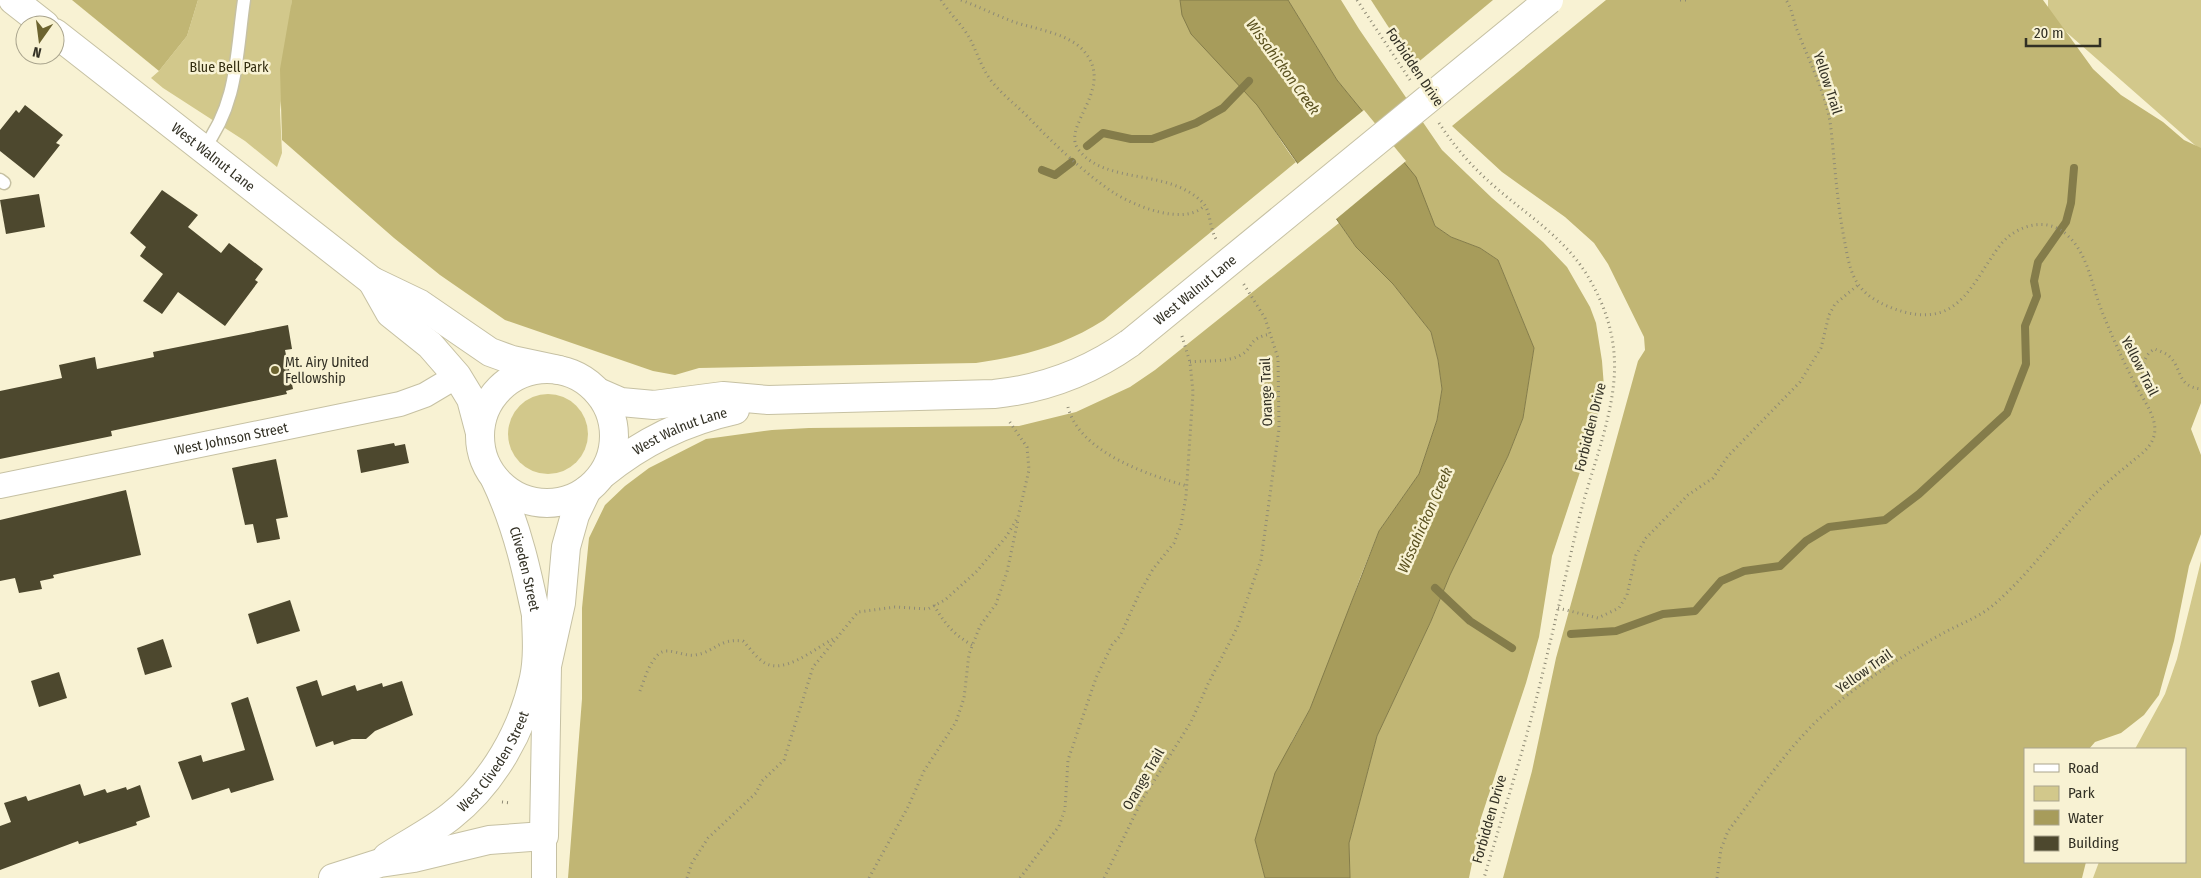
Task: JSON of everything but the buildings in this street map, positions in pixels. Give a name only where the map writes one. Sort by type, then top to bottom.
[{"type":"street","points":[[12,0],[31,15]]},
{"type":"street","name":"West Walnut Lane","points":[[598,392],[621,402],[638,405],[674,404],[723,396],[768,400],[960,396],[1020,391],[1073,374],[1115,354],[1130,343],[1550,0]]},
{"type":"street","name":"West Walnut Lane","points":[[65,41],[372,281],[420,304],[490,352],[512,360],[559,370]]},
{"type":"street","name":"West Walnut Lane","points":[[372,281],[390,313],[430,345],[457,376],[471,399],[480,435]]},
{"type":"street","points":[[559,370],[581,378],[598,392],[612,415],[615,442],[606,467],[592,484],[560,502],[530,500],[503,487],[493,476],[484,456],[480,435],[486,407],[504,384],[516,376],[530,371],[559,370]]},
{"type":"street","name":"West Johnson Street","points":[[0,486],[400,404],[425,395],[457,376]]},
{"type":"street","name":"West Walnut Lane","points":[[592,484],[624,456],[661,435],[705,417],[768,400]]},
{"type":"street","name":"Cliveden Street","points":[[493,476],[510,514],[521,549],[547,666]]},
{"type":"street","name":"Cliveden Street","points":[[544,836],[547,666],[561,603],[568,539],[592,484]]},
{"type":"street","name":"West Cliveden Street","points":[[380,862],[452,816],[473,796],[492,773],[521,721],[530,692],[536,662],[536,618]]},
{"type":"street","points":[[544,836],[544,878]]},
{"type":"street","name":"West Cliveden Street","points":[[333,878],[380,862],[414,858],[499,838],[544,836]]},
{"type":"lane","points":[[203,149],[215,134],[229,103],[244,0]]},
{"type":"path","points":[[940,0],[952,18],[970,37],[982,65],[1006,98],[1051,141],[1114,193],[1156,212],[1175,215],[1191,215],[1205,206]]},
{"type":"path","points":[[961,0],[1012,21],[1069,40],[1083,50],[1092,63],[1094,88],[1077,125],[1075,138],[1078,148],[1098,165],[1113,172],[1174,184],[1192,194],[1205,206],[1210,229],[1219,244]]},
{"type":"path","name":"Forbidden Drive","points":[[1357,0],[1411,81]]},
{"type":"path","points":[[1680,0],[1689,0]]},
{"type":"path","name":"Yellow Trail","points":[[1717,878],[1721,849],[1728,831],[1808,730],[1829,710],[1881,672],[1949,630],[1986,610],[2043,555],[2104,486],[2149,448],[2156,430],[2152,414],[2136,386],[2106,321],[2088,265],[2074,243],[2065,233],[2054,226],[2038,224],[2019,229],[2002,243],[1971,291],[1951,308],[1929,315],[1912,314],[1892,309],[1873,299],[1858,285],[1850,265],[1836,192],[1828,109],[1786,0]]},
{"type":"path","name":"Forbidden Drive","points":[[1437,120],[1453,144],[1474,168],[1535,218],[1566,247],[1589,278],[1609,319],[1614,355],[1612,389],[1534,705],[1484,878]]},
{"type":"path","name":"Orange Trail","points":[[1104,878],[1142,800],[1192,722],[1208,684],[1237,628],[1261,560],[1279,429],[1278,358],[1265,318],[1239,277]]},
{"type":"path","points":[[1558,608],[1598,618],[1618,608],[1627,595],[1636,556],[1646,538],[1681,502],[1713,478],[1728,456],[1800,382],[1821,348],[1829,314],[1836,304],[1858,285]]},
{"type":"path","points":[[1020,878],[1060,826],[1065,809],[1068,760],[1096,678],[1112,645],[1120,636],[1153,569],[1174,543],[1181,525],[1193,392],[1186,344],[1178,327]]},
{"type":"path","points":[[1190,362],[1236,358],[1244,354],[1249,344],[1258,336],[1271,334]]},
{"type":"path","points":[[2136,386],[2141,382],[2144,361],[2148,352],[2155,349],[2169,356],[2179,377],[2192,388],[2201,389]]},
{"type":"path","points":[[1068,407],[1075,424],[1093,442],[1117,459],[1141,471],[1186,486]]},
{"type":"path","points":[[869,878],[908,808],[924,771],[956,722],[964,698],[969,654],[972,645],[980,626],[996,604],[1007,572],[1029,470],[1027,447],[1009,421]]},
{"type":"path","points":[[687,878],[692,863],[708,838],[756,793],[762,781],[784,760],[813,667],[858,612],[895,607],[928,608],[945,600],[976,572],[1006,537],[1018,517]]},
{"type":"path","points":[[934,605],[944,623],[961,639],[972,645]]},
{"type":"path","points":[[640,691],[649,666],[660,653],[666,650],[696,655],[730,640],[743,641],[762,662],[777,666],[790,665],[835,638]]},
{"type":"green space","name":"Blue Bell Park","points":[[198,0],[292,0],[280,110],[282,153],[277,167],[245,141],[163,88],[151,78],[159,71],[187,36]]},
{"type":"green space","points":[[2048,0],[2201,0],[2201,156],[2196,146],[2048,16]]},
{"type":"green space","points":[[540,394],[556,394],[577,405],[588,426],[588,442],[577,463],[556,474],[540,474],[526,468],[514,456],[508,442],[508,426],[514,412],[526,400]]},
{"type":"green space","points":[[2201,561],[2201,878],[2093,878],[2099,863],[2186,863],[2186,748],[2136,748],[2165,694],[2177,659]]},
{"type":"shaded area","points":[[72,0],[198,0],[187,36],[159,71]]},
{"type":"shaded area","points":[[292,0],[1180,0],[1191,28],[1201,42],[1257,104],[1296,162],[1104,320],[1073,337],[1043,349],[976,363],[699,368],[675,375],[653,371],[505,320],[440,275],[394,238],[282,140],[280,69]]},
{"type":"shaded area","points":[[1288,0],[1341,0],[1442,150],[1492,198],[1543,242],[1567,267],[1590,307],[1596,323],[1604,387],[1596,424],[1552,556],[1539,637],[1526,683],[1481,818],[1469,878],[1350,878],[1349,843],[1377,736],[1431,621],[1450,575],[1508,456],[1523,418],[1534,348],[1498,260],[1480,248],[1451,237],[1435,226],[1415,177],[1337,80]]},
{"type":"shaded area","points":[[1371,0],[1493,0],[1416,64],[1404,51]]},
{"type":"shaded area","points":[[1606,0],[2043,0],[2093,69],[2121,95],[2163,122],[2184,140],[2201,148],[2201,403],[2191,429],[2201,455],[2201,534],[2189,566],[2174,641],[2159,695],[2144,715],[2121,733],[2095,742],[2090,748],[2024,748],[2024,863],[2086,863],[2082,878],[1503,878],[1532,771],[1556,658],[1638,361],[1645,350],[1644,337],[1608,264],[1594,243],[1565,217],[1502,172],[1452,126]]},
{"type":"shaded area","points":[[1339,223],[1356,247],[1393,284],[1431,332],[1438,360],[1442,389],[1437,420],[1419,474],[1379,531],[1334,652],[1310,709],[1292,741],[1255,840],[1265,878],[568,878],[582,699],[582,608],[589,538],[605,505],[625,486],[649,468],[706,439],[772,430],[809,428],[1019,426],[1076,412],[1130,387],[1155,370]]},
{"type":"water","name":"Wissahickon Creek","points":[[1180,0],[1288,0],[1337,80],[1416,177],[1435,226],[1451,237],[1480,248],[1498,260],[1534,348],[1523,418],[1508,456],[1450,575],[1431,621],[1377,736],[1349,843],[1350,878],[1265,878],[1255,840],[1275,773],[1310,709],[1379,531],[1419,474],[1437,420],[1442,389],[1438,360],[1431,332],[1393,284],[1356,247],[1257,105],[1191,34],[1182,15]]},
{"type":"pier","points":[[1364,110],[1406,161],[1335,220],[1296,165]]},
{"type":"waterway","points":[[1087,146],[1103,133],[1131,139],[1152,139],[1196,123],[1223,108],[1249,81]]},
{"type":"waterway","points":[[1042,170],[1055,175],[1072,162]]},
{"type":"waterway","points":[[1571,634],[1616,631],[1663,614],[1695,611],[1721,581],[1744,571],[1780,566],[1806,541],[1829,527],[1885,520],[1919,494],[2007,413],[2026,364],[2025,326],[2037,296],[2034,281],[2038,262],[2066,222],[2071,203],[2074,168]]},
{"type":"waterway","points":[[1435,588],[1470,621],[1512,648]]},
{"type":"place","name":"Mt. Airy United Fellowship","points":[[275,370]]}]
